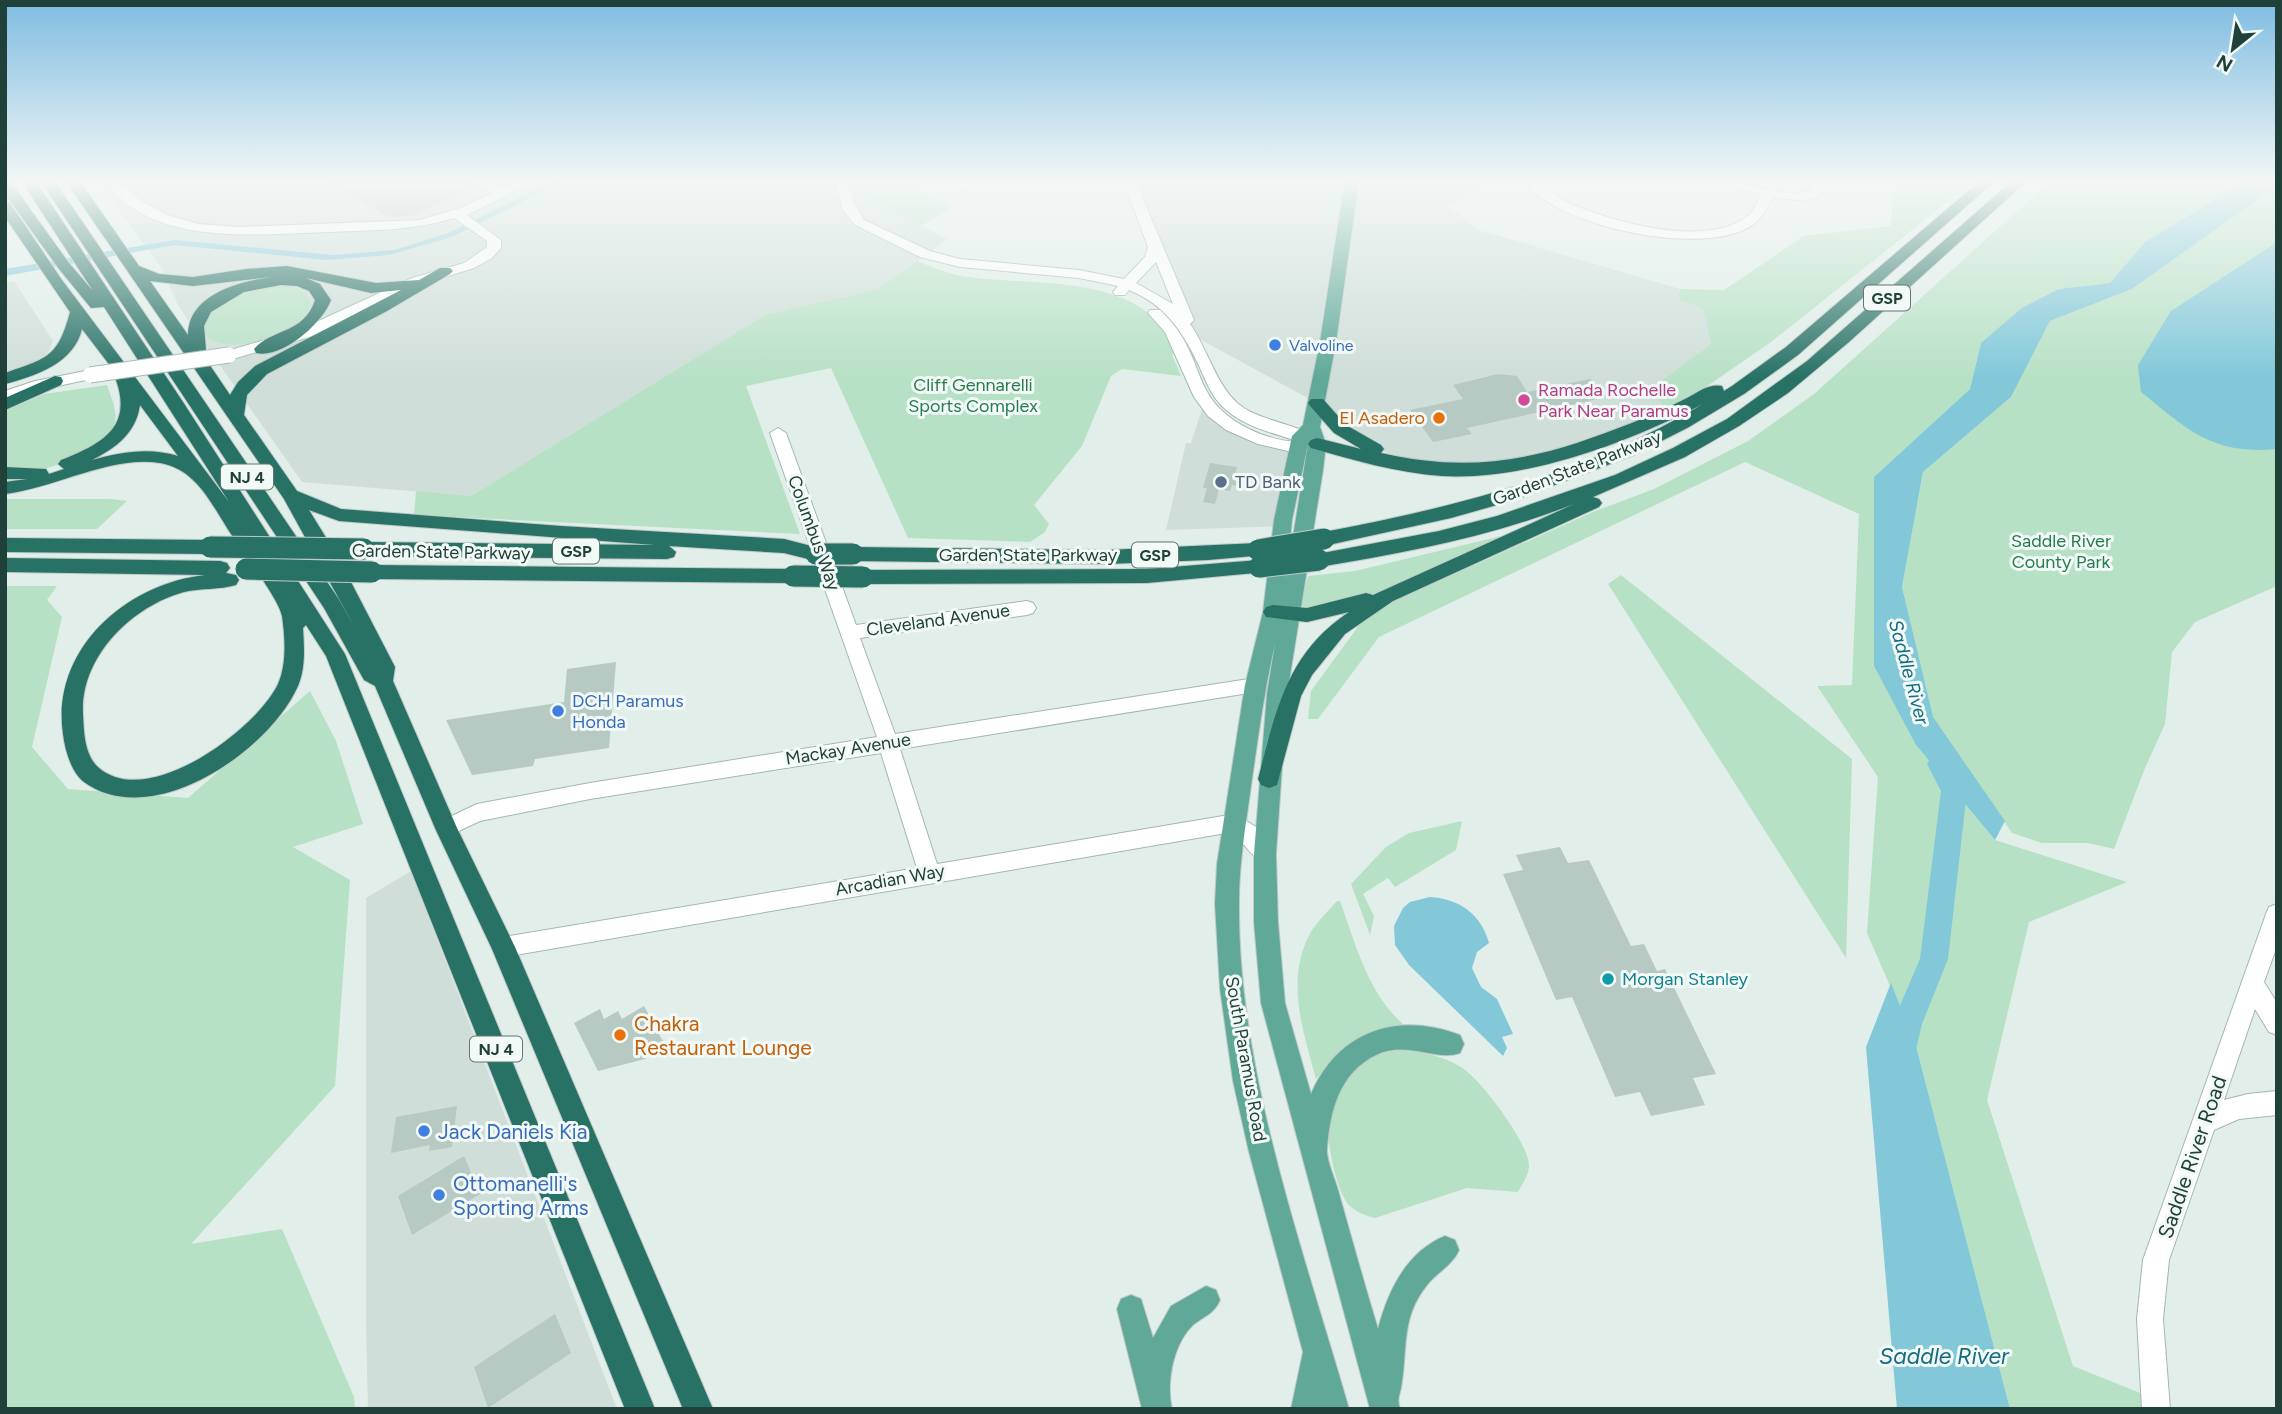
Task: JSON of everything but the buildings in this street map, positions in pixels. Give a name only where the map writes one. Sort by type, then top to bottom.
[{"type":"highway","points":[[38,246],[56,283],[203,477],[322,659],[349,691]]},
{"type":"highway","points":[[39,246],[73,277],[98,306],[116,314]]},
{"type":"highway","name":"NJ 4","points":[[72,246],[100,274],[331,603],[371,674],[383,681],[446,828],[503,947],[698,1409]]},
{"type":"highway","name":"NJ 4","points":[[90,246],[116,314],[335,654],[640,1409]]},
{"type":"highway","points":[[118,246],[291,495],[328,557],[385,667],[383,681]]},
{"type":"highway","name":"Garden State Parkway","points":[[237,575],[273,569],[863,577],[1134,576],[1258,559],[1324,539],[1400,525],[1511,496],[1562,480],[1653,441],[1694,419],[1763,374],[1913,246]]},
{"type":"highway","name":"Garden State Parkway","points":[[5,545],[364,550],[786,550],[816,554],[1205,555],[1320,560],[1411,543],[1525,513],[1668,457],[1749,413],[1812,365],[1946,246]]},
{"type":"highway","points":[[131,266],[153,278],[180,283],[265,271],[289,271],[374,288],[414,283]]},
{"type":"highway","points":[[236,415],[239,396],[244,386],[261,370],[381,309],[445,271]]},
{"type":"highway","points":[[319,277],[354,300],[357,306],[353,313]]},
{"type":"highway","points":[[202,368],[198,318],[212,303],[237,289],[270,281],[299,281],[319,290],[323,300],[313,319],[295,333],[262,349]]},
{"type":"highway","points":[[1307,438],[1416,465],[1466,471],[1548,456],[1629,431],[1726,385],[1846,304]]},
{"type":"highway","points":[[5,379],[40,365],[61,352],[73,336],[78,312]]},
{"type":"highway","points":[[5,478],[40,473],[78,460],[115,437],[126,423],[131,405],[117,362]]},
{"type":"highway","points":[[5,405],[55,381]]},
{"type":"highway","points":[[1318,395],[1329,419],[1352,437],[1416,465]]},
{"type":"highway","points":[[1269,779],[1291,695],[1319,649],[1362,610],[1414,582],[1665,469],[1749,413]]},
{"type":"highway","points":[[5,488],[43,483],[110,463],[141,457],[167,459],[203,477]]},
{"type":"highway","points":[[5,473],[40,473]]},
{"type":"highway","points":[[291,495],[322,510],[352,517],[786,550]]},
{"type":"highway","points":[[5,565],[237,575]]},
{"type":"highway","points":[[237,575],[187,584],[149,599],[113,624],[86,656],[73,693],[71,722],[81,760],[94,777],[118,785],[148,786],[164,783],[196,771],[244,740],[271,713],[289,684],[295,657],[291,611]]},
{"type":"highway","points":[[1282,613],[1307,615],[1340,608],[1414,582]]},
{"type":"main road","points":[[1282,613],[1283,520],[1318,395],[1342,246]]},
{"type":"main road","name":"South Paramus Road","points":[[1282,613],[1255,685],[1235,823],[1227,904],[1231,989],[1262,1152],[1334,1409]]},
{"type":"main road","name":"South Paramus Road","points":[[1282,613],[1265,854],[1266,922],[1273,1003],[1385,1409]]},
{"type":"main road","points":[[1315,1156],[1319,1109],[1335,1074],[1353,1051],[1383,1040],[1413,1037],[1451,1044]]},
{"type":"main road","points":[[1385,1409],[1386,1363],[1399,1306],[1416,1276],[1445,1250]]},
{"type":"main road","points":[[1156,1405],[1157,1370],[1166,1340],[1179,1319],[1206,1300]]},
{"type":"main road","points":[[1131,1309],[1156,1405]]},
{"type":"main road","points":[[1306,1409],[1317,1348]]},
{"type":"street","points":[[5,397],[55,381],[229,355],[262,349],[301,337],[414,283],[481,261],[494,246]]},
{"type":"street","points":[[905,246],[932,262],[965,274],[1020,274],[1084,286],[1123,289],[1164,303],[1178,315],[1192,335]]},
{"type":"street","points":[[1123,289],[1152,258],[1155,246]]},
{"type":"street","points":[[1156,246],[1192,335],[1217,388],[1236,410],[1266,426],[1307,438]]},
{"type":"street","points":[[1123,289],[1170,326],[1192,381],[1213,414],[1243,432],[1307,438]]},
{"type":"street","name":"Columbus Way","points":[[778,433],[887,742],[929,873]]},
{"type":"street","name":"Cleveland Avenue","points":[[849,633],[1027,608]]},
{"type":"street","name":"Mackay Avenue","points":[[446,828],[477,813],[590,791],[1255,685]]},
{"type":"street","points":[[1235,823],[1249,832],[1265,854]]},
{"type":"street","name":"Arcadian Way","points":[[503,947],[1235,823]]},
{"type":"street","name":"Saddle River Road","points":[[2155,1409],[2150,1320],[2157,1260],[2277,914]]},
{"type":"street","points":[[2253,984],[2277,1024]]},
{"type":"street","points":[[2204,1122],[2222,1111],[2241,1106],[2277,1103]]},
{"type":"shaded area","points":[[145,246],[938,246],[878,289],[765,315],[471,496],[302,482],[179,307],[161,267]]},
{"type":"shaded area","points":[[1156,246],[1533,246],[1680,289],[1678,299],[1703,309],[1711,344],[1648,391],[1668,409],[1629,431],[1498,466],[1416,465],[1352,437],[1317,403],[1192,335]]},
{"type":"shaded area","points":[[14,281],[53,341],[47,354],[5,375],[5,283]]},
{"type":"shaded area","points":[[1204,403],[1227,424],[1298,448],[1283,526],[1166,530],[1186,443],[1191,443]]},
{"type":"shaded area","points":[[411,871],[617,1409],[368,1409],[366,898]]},
{"type":"green space","points":[[1789,246],[1892,246],[1771,342],[1687,400],[1668,409],[1648,391],[1711,344],[1703,309],[1678,299],[1680,289],[1724,290]]},
{"type":"green space","points":[[1979,246],[2142,246],[2110,283],[2059,289],[1981,343],[1970,389],[1874,477],[1916,745],[1995,840],[2127,882],[2029,922],[1987,1100],[2073,1366],[2155,1399],[2156,1409],[2010,1409],[1916,1046],[1867,933],[1878,777],[1817,686],[1852,685],[1859,514],[1745,462],[1379,637],[1318,719],[1308,719],[1311,691],[1368,613],[1593,512],[1654,489],[1748,441],[1814,394]]},
{"type":"green space","name":"Saddle River County Park","points":[[2193,246],[2277,246],[2277,586],[2195,622],[2172,652],[2165,724],[2114,849],[2088,843],[2042,843],[2012,833],[1932,717],[1902,587],[1923,472],[2011,397],[2050,321],[2132,289]]},
{"type":"green space","name":"Cliff Gennarelli Sports Complex","points":[[917,261],[961,276],[1087,288],[1116,296],[1141,308],[1162,327],[1176,353],[1172,355],[1181,376],[1122,369],[1111,376],[1082,446],[1034,505],[1049,524],[1045,532],[1030,542],[908,538],[831,368],[746,386],[800,534],[414,515],[416,491],[471,496],[765,315],[878,289]]},
{"type":"green space","points":[[287,285],[306,294],[310,306],[302,319],[286,330],[265,340],[242,344],[220,343],[202,333],[205,316],[225,302],[252,290]]},
{"type":"green space","points":[[107,385],[116,417],[113,428],[101,441],[82,454],[52,467],[5,471],[5,411],[44,394]]},
{"type":"green space","points":[[5,499],[127,501],[97,529],[5,529]]},
{"type":"green space","points":[[1514,533],[1393,588],[1314,609],[1304,607],[1301,603],[1308,576],[1355,571]]},
{"type":"green space","points":[[1621,575],[1852,759],[1846,958],[1608,584]]},
{"type":"green space","points":[[5,586],[57,586],[47,600],[62,617],[32,747],[68,789],[188,798],[310,691],[336,741],[363,824],[293,847],[350,880],[335,1086],[191,1244],[282,1229],[354,1397],[355,1409],[5,1409]]},
{"type":"green space","points":[[1462,821],[1456,850],[1395,887],[1388,878],[1363,894],[1374,916],[1370,935],[1351,884],[1386,847],[1409,833]]},
{"type":"green space","points":[[1337,901],[1340,901],[1374,988],[1396,1017],[1410,1030],[1333,1062],[1316,1079],[1299,1004],[1299,967],[1312,930]]},
{"type":"green space","points":[[1405,1049],[1440,1058],[1461,1067],[1480,1084],[1503,1113],[1522,1144],[1529,1167],[1518,1192],[1467,1188],[1375,1218],[1357,1211],[1345,1200],[1335,1174],[1329,1141],[1330,1103],[1344,1079],[1359,1062],[1378,1054]]},
{"type":"water","points":[[139,246],[169,246],[5,276],[5,269]]},
{"type":"water","points":[[184,246],[237,246],[333,255],[421,246],[389,255],[327,260]]},
{"type":"water","name":"Saddle River","points":[[2142,246],[2193,246],[2132,289],[2050,321],[2011,397],[1923,472],[1902,587],[1933,717],[2005,821],[1995,840],[1916,745],[1874,666],[1874,477],[1970,389],[1981,343],[2022,308],[2059,289],[2110,283]]},
{"type":"water","points":[[2271,246],[2277,246],[2277,449],[2254,450],[2218,444],[2173,418],[2141,392],[2138,365],[2171,311]]},
{"type":"water","points":[[1430,897],[1460,905],[1481,924],[1489,943],[1477,952],[1472,968],[1481,987],[1497,999],[1513,1034],[1502,1037],[1507,1048],[1503,1056],[1409,965],[1395,945],[1394,926],[1403,908],[1410,902]]},
{"type":"water","name":"Saddle River","points":[[1891,983],[1916,1046],[2010,1409],[1897,1409],[1866,1047]]},
{"type":"waterway","name":"Saddle River","points":[[1901,1056],[1907,1024],[1934,959],[1954,791],[1940,764]]},
{"type":"place","name":"Valvoline","points":[[1275,345]]},
{"type":"place","name":"Ramada Rochelle Park Near Paramus","points":[[1524,400]]},
{"type":"place","name":"El Asadero","points":[[1439,418]]},
{"type":"place","name":"TD Bank","points":[[1221,482]]},
{"type":"place","name":"DCH Paramus Honda","points":[[558,711]]},
{"type":"place","name":"Morgan Stanley","points":[[1608,979]]},
{"type":"place","name":"Chakra Restaurant Lounge","points":[[620,1035]]},
{"type":"place","name":"Jack Daniels Kia","points":[[424,1131]]},
{"type":"place","name":"Ottomanelli's Sporting Arms","points":[[439,1195]]}]
